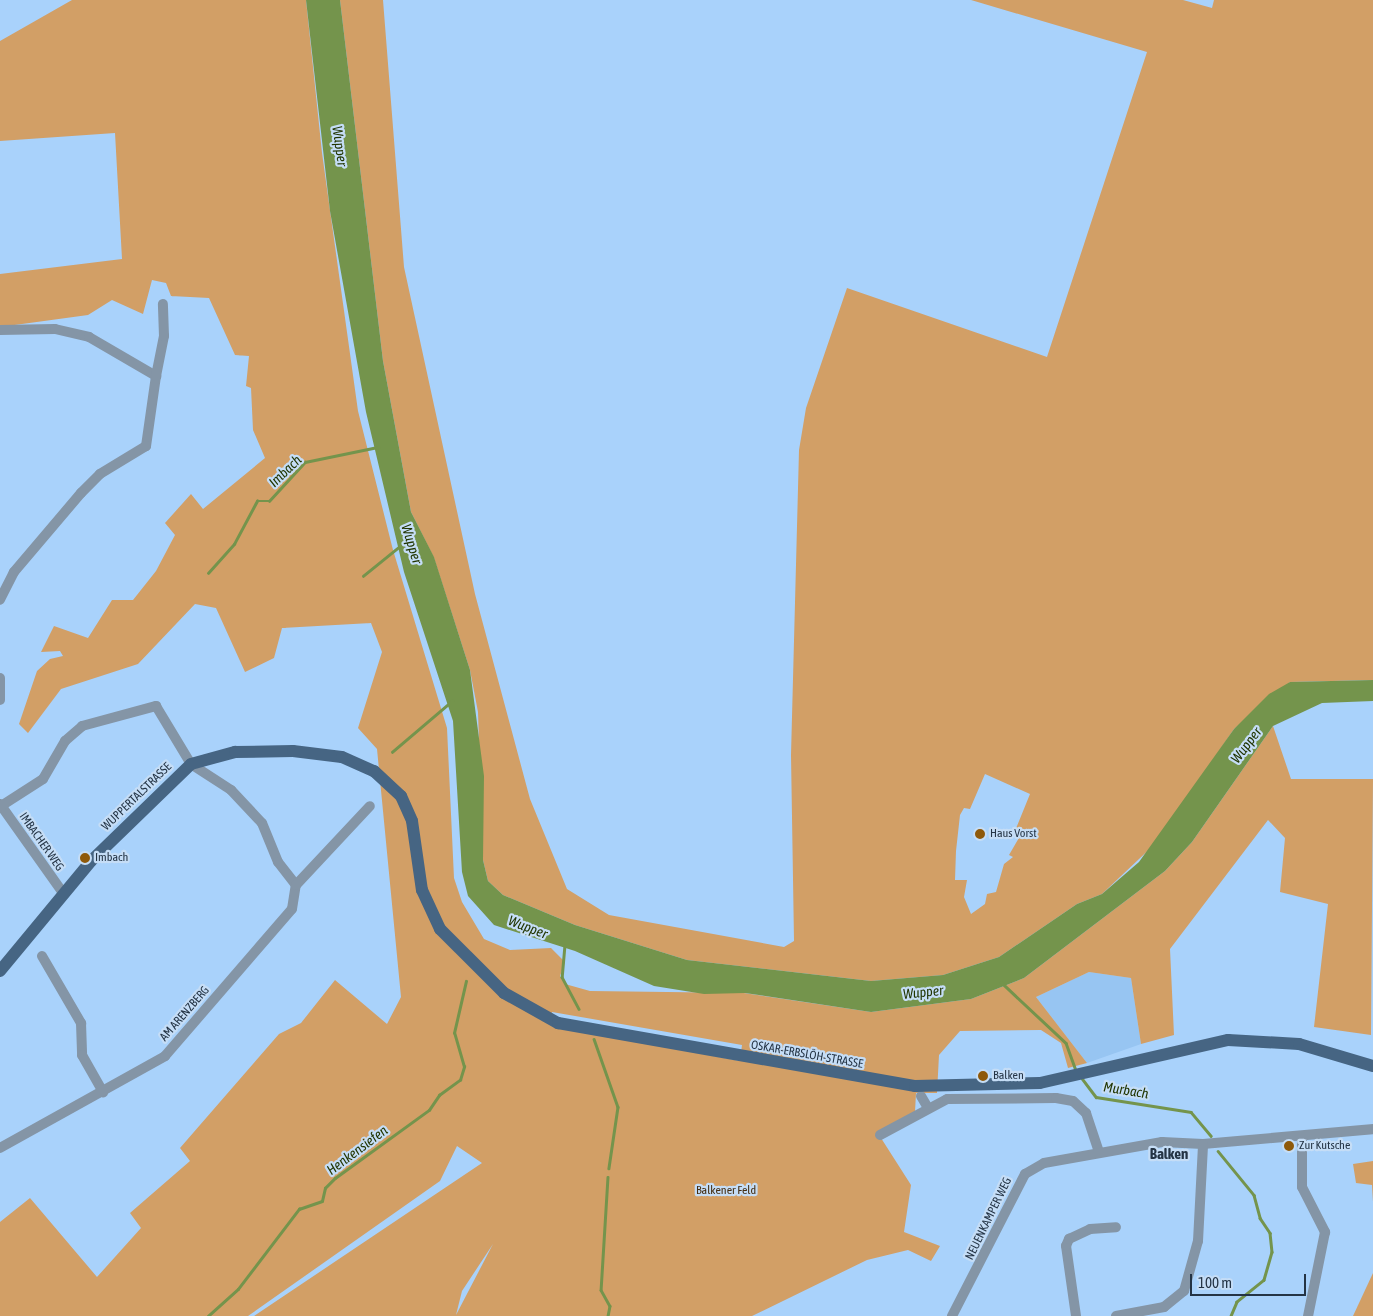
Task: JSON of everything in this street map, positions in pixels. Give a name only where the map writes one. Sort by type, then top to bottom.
[{"type":"main road","name":"WUPPERTALSTRASSE","points":[[0,971],[63,893],[191,764],[235,752],[294,751],[342,757],[374,771]]},
{"type":"main road","name":"OSKAR-ERBSLÖH-STRASSE","points":[[374,771],[406,802],[422,890],[440,929],[504,993],[545,1018],[890,1083],[982,1087],[1079,1077],[1193,1045],[1242,1039],[1300,1044],[1373,1066]]},
{"type":"street","points":[[0,600],[14,572],[81,494],[100,474],[146,446],[164,336],[163,304]]},
{"type":"street","points":[[0,330],[55,329],[89,337],[156,376]]},
{"type":"street","points":[[0,678],[0,700]]},
{"type":"street","points":[[1,805],[43,779],[65,741],[82,726],[107,716],[156,706],[191,764],[231,790],[262,823],[278,862],[296,885],[370,806]]},
{"type":"street","name":"IMBACHER WEG","points":[[1,805],[63,893]]},
{"type":"street","name":"AM ARENZBERG","points":[[0,1148],[165,1056],[292,910],[296,885]]},
{"type":"street","points":[[42,956],[81,1023],[82,1055],[103,1092]]},
{"type":"street","points":[[922,1096],[928,1108]]},
{"type":"street","points":[[880,1135],[947,1098],[1002,1096],[1072,1101],[1086,1113],[1099,1152],[1162,1142],[1204,1144],[1302,1137],[1373,1129]]},
{"type":"street","points":[[1302,1137],[1302,1187],[1325,1232],[1308,1316]]},
{"type":"street","points":[[1116,1316],[1164,1307],[1184,1290],[1198,1241],[1204,1144]]},
{"type":"street","name":"NEUENKAMPER WEG","points":[[952,1316],[1025,1174],[1044,1163],[1099,1152]]},
{"type":"street","points":[[1076,1316],[1066,1246],[1069,1239],[1090,1229],[1116,1227]]},
{"type":"shaded area","points":[[1089,972],[1131,978],[1141,1044],[1087,1063],[1036,997]]},
{"type":"green space","name":"Balkener Feld","points":[[72,0],[306,0],[322,153],[358,411],[393,550],[447,728],[454,878],[462,902],[484,939],[510,950],[551,948],[565,962],[560,976],[565,984],[590,991],[744,993],[871,1012],[971,999],[1024,978],[1165,871],[1192,842],[1273,726],[1291,779],[1373,779],[1371,1035],[1314,1027],[1328,904],[1280,892],[1285,838],[1268,820],[1170,949],[1174,1035],[1141,1044],[1131,978],[1089,972],[1036,997],[1087,1063],[1068,1068],[1061,1043],[1041,1030],[960,1031],[939,1055],[937,1093],[916,1093],[915,1112],[881,1138],[911,1185],[904,1232],[940,1246],[931,1261],[908,1250],[867,1260],[752,1316],[254,1316],[482,1163],[457,1146],[440,1181],[248,1316],[0,1316],[0,1222],[30,1198],[97,1277],[141,1228],[130,1213],[190,1161],[180,1148],[279,1034],[301,1023],[335,980],[387,1024],[401,997],[377,749],[358,728],[382,652],[371,623],[282,628],[274,658],[245,672],[216,608],[195,604],[138,664],[61,689],[28,733],[19,724],[37,671],[50,659],[63,656],[60,651],[41,652],[54,626],[88,638],[112,600],[133,600],[156,571],[175,535],[165,523],[191,494],[203,509],[265,458],[253,430],[251,388],[246,386],[249,356],[235,355],[209,298],[171,296],[166,283],[152,280],[143,314],[112,300],[88,315],[0,327],[0,274],[122,259],[115,133],[0,141],[0,41]],"holes":[[[552,1012],[742,1045],[740,1061],[550,1025]],[[493,1244],[456,1315],[462,1291]]]},
{"type":"green space","points":[[340,0],[383,0],[404,267],[475,594],[530,799],[567,889],[609,915],[784,947],[794,941],[791,755],[799,450],[806,408],[847,288],[1047,357],[1147,52],[971,0],[1183,0],[1212,8],[1214,0],[1373,0],[1373,680],[1290,682],[1234,729],[1157,842],[1102,894],[1077,904],[999,957],[943,975],[871,981],[687,960],[575,925],[503,895],[488,881],[483,860],[478,712],[470,670],[434,558],[411,512],[383,361]],"holes":[[[985,774],[1030,794],[1015,831],[1020,836],[1009,855],[1013,857],[1004,864],[996,892],[987,894],[985,904],[971,914],[964,897],[967,880],[955,880],[960,815],[964,808],[970,809]]]},
{"type":"green space","points":[[1373,1161],[1373,1202],[1372,1185],[1356,1183],[1353,1164]]},
{"type":"green space","points":[[1373,1273],[1373,1316],[1353,1316]]},
{"type":"water","name":"Wupper","points":[[306,0],[340,0],[383,361],[411,512],[434,557],[470,670],[484,776],[483,860],[488,881],[503,895],[575,925],[687,960],[871,981],[943,975],[999,957],[1077,904],[1102,894],[1139,862],[1234,729],[1269,694],[1290,682],[1373,680],[1373,701],[1322,703],[1273,726],[1192,842],[1165,871],[1024,978],[971,999],[871,1012],[745,993],[704,994],[654,986],[575,951],[494,925],[468,896],[462,872],[453,721],[404,572],[366,412],[330,211]]},
{"type":"waterway","name":"Imbach","points":[[208,573],[234,544],[257,501],[269,501],[305,462],[378,447]]},
{"type":"waterway","name":"Wupper","points":[[363,576],[400,546]]},
{"type":"waterway","name":"Henkensiefen","points":[[392,752],[452,701]]},
{"type":"waterway","points":[[565,945],[562,977],[579,1009]]},
{"type":"waterway","name":"Henkensiefen","points":[[208,1316],[238,1289],[299,1209],[322,1201],[325,1188],[335,1178],[429,1110],[439,1095],[460,1080],[464,1067],[454,1033],[466,981]]},
{"type":"waterway","name":"Murbach","points":[[1001,982],[1066,1043],[1076,1071]]},
{"type":"waterway","points":[[594,1039],[618,1107],[609,1168]]},
{"type":"waterway","name":"Murbach","points":[[1081,1077],[1096,1097],[1191,1112],[1211,1136]]},
{"type":"waterway","name":"Murbach","points":[[1218,1151],[1254,1195],[1260,1218],[1270,1233],[1272,1252],[1264,1280],[1237,1302],[1231,1316]]},
{"type":"waterway","points":[[608,1177],[601,1290],[610,1306],[608,1316]]},
{"type":"place","name":"Haus Vorst","points":[[980,834]]},
{"type":"place","name":"Imbach","points":[[85,858]]},
{"type":"place","name":"Balken","points":[[983,1076]]},
{"type":"place","name":"Zur Kutsche","points":[[1289,1146]]},
{"type":"district","name":"Balken","points":[[1169,1154]]}]
